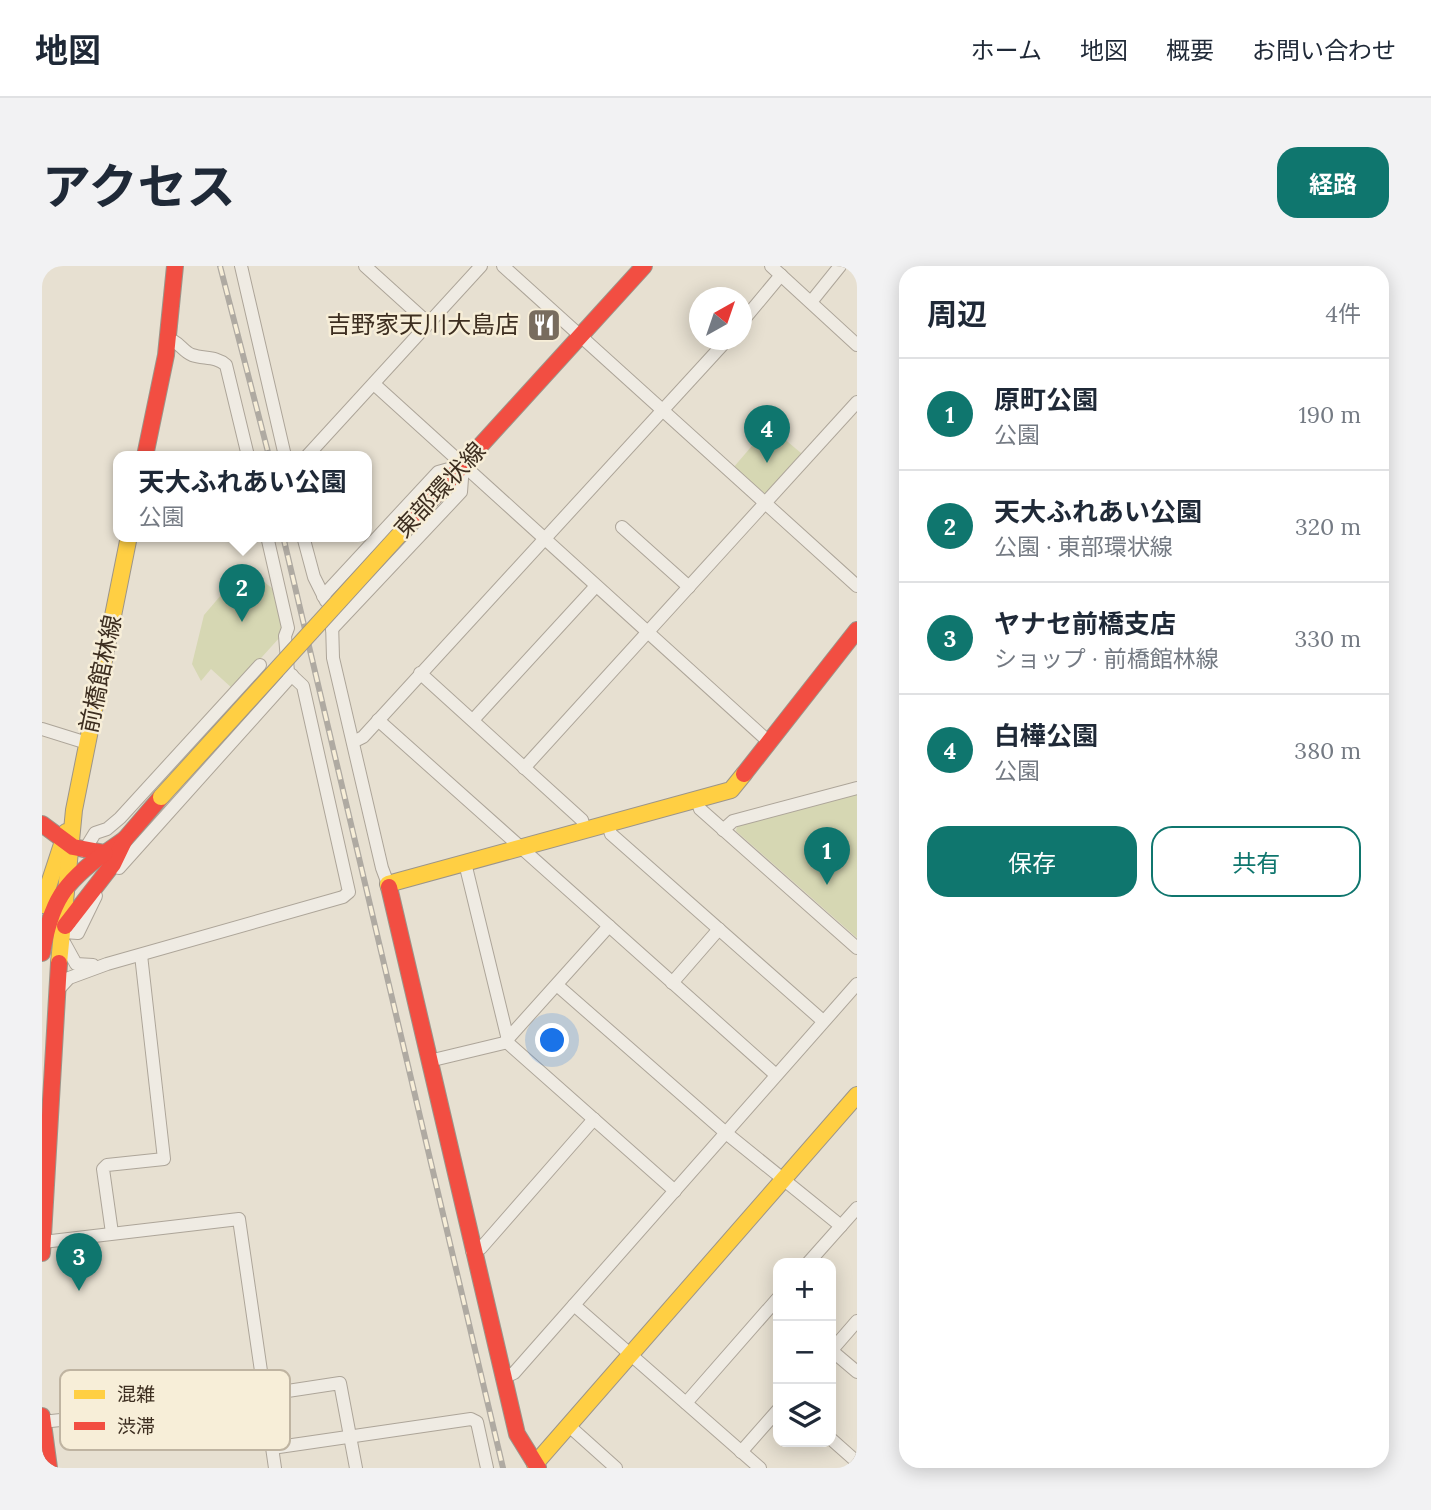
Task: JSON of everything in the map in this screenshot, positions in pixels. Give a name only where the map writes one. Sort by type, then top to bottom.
[{"type":"street","points":[[146,451],[168,338],[175,266]]},
{"type":"street","points":[[241,266],[284,451]]},
{"type":"street","points":[[365,266],[428,323]]},
{"type":"street","points":[[312,451],[481,266]]},
{"type":"street","points":[[503,266],[857,586]]},
{"type":"street","name":"東部環状線","points":[[125,839],[644,266]]},
{"type":"street","points":[[811,302],[840,266]]},
{"type":"street","points":[[752,307],[776,271],[857,345]]},
{"type":"street","points":[[168,338],[189,354],[216,359],[226,365],[247,451]]},
{"type":"street","points":[[353,742],[363,737],[379,720],[718,350]]},
{"type":"street","points":[[374,384],[769,742]]},
{"type":"street","points":[[524,768],[857,402]]},
{"type":"street","points":[[323,596],[439,472],[463,465]]},
{"type":"street","points":[[332,629],[461,492],[463,465]]},
{"type":"street","points":[[622,527],[689,587]]},
{"type":"street","name":"前橋館林線","points":[[42,905],[62,839],[74,811],[128,542]]},
{"type":"street","points":[[56,995],[66,980],[107,964],[343,897],[349,892],[303,686],[288,672],[285,636],[288,625],[268,542]]},
{"type":"street","points":[[304,542],[332,629],[333,658],[517,1434],[536,1466],[568,1425],[857,1095]]},
{"type":"street","points":[[473,720],[596,586]]},
{"type":"street","points":[[388,884],[734,788],[857,630]]},
{"type":"street","points":[[62,839],[107,829],[120,818],[260,665]]},
{"type":"street","points":[[420,673],[582,820],[586,830]]},
{"type":"street","points":[[64,933],[78,933],[108,879],[292,675]]},
{"type":"street","points":[[379,720],[520,849],[776,1075]]},
{"type":"street","points":[[42,729],[87,743]]},
{"type":"street","points":[[723,830],[733,821],[857,788]]},
{"type":"street","points":[[697,800],[700,809],[857,948]]},
{"type":"street","points":[[608,825],[611,834],[824,1021]]},
{"type":"street","points":[[62,839],[104,853]]},
{"type":"street","points":[[42,891],[62,839]]},
{"type":"street","name":"前橋館林線","points":[[42,1253],[56,995],[68,884],[62,839]]},
{"type":"street","points":[[107,964],[76,964],[68,955],[64,933],[73,912],[117,862],[125,839]]},
{"type":"street","points":[[42,953],[48,911],[68,884],[125,839]]},
{"type":"street","points":[[466,863],[507,1040],[675,1191]]},
{"type":"street","points":[[429,1061],[499,1045],[507,1040],[609,926]]},
{"type":"street","points":[[672,983],[719,929]]},
{"type":"street","points":[[112,1233],[103,1169],[107,1165],[164,1159],[141,955]]},
{"type":"street","points":[[503,1378],[514,1373],[857,984]]},
{"type":"street","points":[[558,986],[726,1133],[841,1226]]},
{"type":"street","points":[[472,1251],[481,1248],[594,1119]]},
{"type":"street","points":[[812,1258],[857,1208]]},
{"type":"street","points":[[43,1242],[239,1219],[261,1370]]},
{"type":"street","points":[[574,1305],[760,1468]]},
{"type":"street","points":[[685,1403],[773,1305]]},
{"type":"street","points":[[836,1345],[857,1321]]},
{"type":"street","points":[[836,1355],[857,1372]]},
{"type":"street","points":[[290,1390],[340,1383],[356,1468]]},
{"type":"street","points":[[42,1416],[49,1468]]},
{"type":"street","points":[[741,1452],[773,1416]]},
{"type":"street","points":[[290,1445],[471,1419],[477,1422],[487,1468]]},
{"type":"street","points":[[42,1422],[60,1420]]},
{"type":"street","points":[[568,1425],[616,1468]]},
{"type":"street","points":[[836,1443],[857,1462]]},
{"type":"street","points":[[272,1450],[275,1468]]},
{"type":"green space","points":[[769,426],[801,453],[800,458],[767,495],[733,468]]},
{"type":"green space","points":[[245,567],[273,589],[282,629],[281,636],[233,689],[211,669],[201,681],[192,664],[204,615]]},
{"type":"green space","points":[[857,793],[857,938],[736,831],[737,826]]},
{"type":"railway","points":[[220,266],[268,451]]},
{"type":"railway","points":[[284,542],[503,1468]]},
{"type":"traffic: slow","points":[[161,797],[399,535]]},
{"type":"traffic: slow","points":[[59,963],[74,810],[128,542]]},
{"type":"traffic: slow","points":[[389,887],[388,884],[731,790],[744,774]]},
{"type":"traffic: slow","points":[[42,905],[66,832]]},
{"type":"traffic: slow","points":[[535,1464],[857,1095]]},
{"type":"traffic: jam","points":[[146,451],[166,355],[175,266]]},
{"type":"traffic: jam","points":[[399,535],[644,266]]},
{"type":"traffic: jam","points":[[744,774],[857,630]]},
{"type":"traffic: jam","points":[[42,824],[73,847],[105,853],[125,839],[161,797]]},
{"type":"traffic: jam","points":[[65,926],[113,864],[125,839]]},
{"type":"traffic: jam","points":[[42,953],[50,920],[61,895],[79,874],[105,853]]},
{"type":"traffic: jam","points":[[389,887],[517,1434],[538,1468]]},
{"type":"traffic: jam","points":[[42,1253],[59,963]]},
{"type":"traffic: jam","points":[[42,1416],[49,1468]]},
{"type":"place","name":"吉野家天川大島店","points":[[544,325]]},
{"type":"place","name":"白樺公園","points":[[767,463]]},
{"type":"place","name":"天大ふれあい公園","points":[[242,622]]},
{"type":"place","name":"原町公園","points":[[827,885]]},
{"type":"place","name":"ヤナセ前橋支店","points":[[79,1291]]}]
